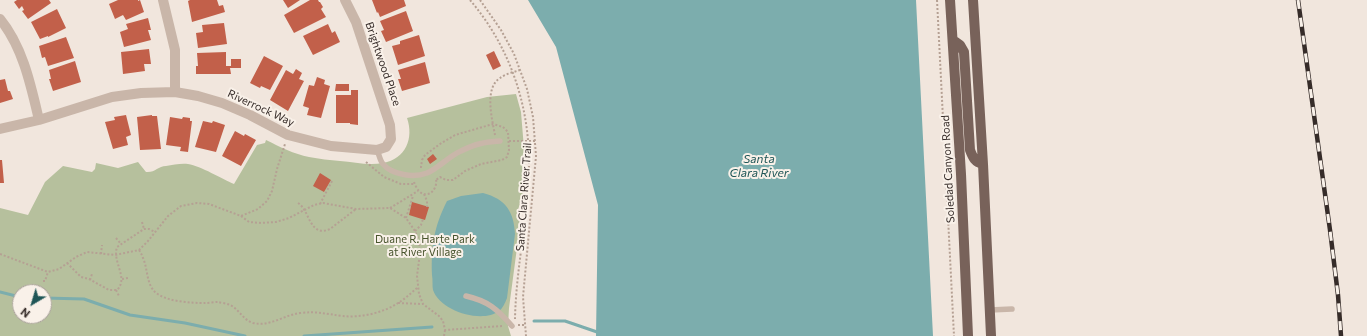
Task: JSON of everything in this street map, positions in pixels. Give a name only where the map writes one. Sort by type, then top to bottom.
[{"type":"main road","name":"Soledad Canyon Road","points":[[950,0],[968,336]]},
{"type":"main road","points":[[974,0],[991,336]]},
{"type":"main road","points":[[953,40],[960,45],[964,52],[970,150],[972,157],[977,162],[983,164]]},
{"type":"street","points":[[163,0],[175,50],[175,92]]},
{"type":"street","name":"Brightwood Place","points":[[345,0],[356,22],[390,125],[391,139],[386,147],[377,150]]},
{"type":"street","points":[[0,19],[14,43],[28,76],[39,120]]},
{"type":"street","name":"Riverrock Way","points":[[0,129],[39,120],[112,98],[141,93],[175,92],[198,96],[222,103],[250,115],[288,136],[331,146],[377,150]]},
{"type":"lane","points":[[377,150],[383,164],[391,170],[403,174],[420,175],[427,173],[459,151],[484,142],[500,141]]},
{"type":"lane","points":[[466,296],[485,302],[495,308],[513,325]]},
{"type":"lane","points":[[990,310],[1012,309]]},
{"type":"path","points":[[470,0],[493,31],[503,48],[513,72],[520,92],[528,141],[528,184],[513,325]]},
{"type":"path","name":"Santa Clara River Trail","points":[[480,0],[502,30],[514,54],[530,103],[536,141],[533,200],[523,298],[526,336]]},
{"type":"path","points":[[937,0],[954,336]]},
{"type":"path","points":[[520,70],[499,78],[492,87],[490,97],[495,136],[500,141],[536,141]]},
{"type":"path","points":[[241,216],[258,209],[267,201],[272,191],[277,169],[288,136]]},
{"type":"path","points":[[415,184],[418,191],[424,194],[430,193],[435,190],[437,184],[435,177]]},
{"type":"path","points":[[320,204],[332,181]]},
{"type":"path","points":[[0,254],[48,272],[59,269],[76,256],[87,252],[116,255],[139,250],[168,216],[181,206],[197,203],[209,204],[241,216],[249,222],[261,223],[276,222],[289,218],[314,205],[320,204],[330,204],[356,209],[390,208],[418,191]]},
{"type":"path","points":[[424,194],[427,201],[427,206]]},
{"type":"path","points":[[406,218],[413,195]]},
{"type":"path","points":[[298,203],[304,208],[313,227],[326,231],[330,230],[356,209]]},
{"type":"path","points":[[390,208],[406,218],[415,231],[419,241],[420,253],[417,288],[423,304],[444,321],[444,336]]},
{"type":"path","points":[[415,231],[421,225],[423,219]]},
{"type":"path","points":[[142,222],[144,229]]},
{"type":"path","points":[[67,263],[81,277],[109,290],[116,290],[120,287],[122,279],[116,255],[117,247],[144,229],[149,229],[155,232]]},
{"type":"path","points":[[116,238],[121,244]]},
{"type":"path","points":[[101,254],[102,245]]},
{"type":"path","points":[[139,250],[144,259],[148,281],[155,292],[164,297],[175,300],[229,304],[237,310],[243,318],[252,323],[272,323],[298,313],[310,312],[321,312],[342,316],[366,315],[382,311],[398,303],[417,288]]},
{"type":"path","points":[[43,280],[45,281],[48,272]]},
{"type":"path","points":[[90,280],[92,274]]},
{"type":"path","points":[[122,279],[128,278]]},
{"type":"path","points":[[116,290],[119,296]]},
{"type":"path","points":[[398,303],[423,304]]},
{"type":"path","points":[[445,330],[525,325]]},
{"type":"green space","name":"Duane R. Harte Park at River Village","points":[[516,94],[521,112],[525,161],[524,189],[518,210],[520,225],[509,308],[508,326],[511,336],[0,336],[0,208],[28,215],[45,182],[63,166],[92,172],[95,169],[96,163],[118,168],[138,162],[146,172],[149,172],[163,166],[188,164],[205,170],[234,184],[257,145],[265,143],[266,140],[303,156],[378,164],[391,161],[403,152],[409,140],[409,126],[407,118],[487,97]]},
{"type":"water","name":"Santa Clara River","points":[[528,0],[916,0],[933,336],[596,336],[598,205],[556,47]]},
{"type":"water","points":[[483,193],[498,199],[507,208],[513,219],[515,234],[507,298],[503,307],[492,315],[472,316],[452,309],[444,304],[433,290],[433,246],[436,228],[447,201],[461,196]]},
{"type":"building","points":[[17,0],[49,0],[51,3],[28,19],[22,11],[24,10],[22,6],[19,9],[14,2]]},
{"type":"building","points":[[118,0],[140,0],[144,12],[126,20],[123,15],[115,19],[109,4]]},
{"type":"building","points":[[217,0],[219,6],[223,5],[225,12],[192,22],[188,1]]},
{"type":"building","points":[[283,0],[300,0],[288,8]]},
{"type":"building","points":[[310,0],[318,0],[320,2],[323,7],[321,9],[326,17],[294,33],[284,15]]},
{"type":"building","points":[[372,0],[404,0],[406,6],[380,17]]},
{"type":"building","points":[[57,9],[66,28],[48,37],[40,39],[31,22]]},
{"type":"building","points":[[406,11],[413,31],[386,42],[381,31],[384,30],[380,21]]},
{"type":"building","points":[[148,18],[151,30],[148,30],[151,40],[124,47],[120,32],[128,29],[126,24]]},
{"type":"building","points":[[224,23],[227,44],[198,48],[196,33],[203,32],[202,25]]},
{"type":"building","points":[[328,24],[332,33],[335,31],[340,42],[313,55],[303,36]]},
{"type":"building","points":[[419,35],[425,56],[398,65],[392,46],[400,44],[400,41]]},
{"type":"building","points":[[66,37],[74,58],[48,66],[45,57],[42,58],[39,46]]},
{"type":"building","points":[[149,49],[151,64],[144,64],[145,71],[123,74],[121,52]]},
{"type":"building","points":[[494,51],[501,66],[493,70],[486,55]]},
{"type":"building","points":[[226,52],[226,66],[231,66],[231,59],[241,59],[241,68],[230,68],[231,74],[196,74],[196,66],[198,66],[197,53]]},
{"type":"building","points":[[264,56],[283,66],[270,90],[261,86],[260,88],[250,83]]},
{"type":"building","points":[[75,61],[81,82],[53,91],[49,79],[51,79],[49,70]]},
{"type":"building","points":[[425,62],[430,83],[402,91],[398,79],[401,79],[398,70]]},
{"type":"building","points":[[296,69],[302,73],[299,79],[304,81],[288,111],[270,100],[286,70],[293,74]]},
{"type":"building","points":[[317,77],[325,80],[324,84],[330,86],[321,118],[307,115],[309,108],[303,106],[309,85],[314,86]]},
{"type":"building","points":[[5,79],[8,91],[10,91],[13,99],[0,103],[0,80]]},
{"type":"building","points":[[336,84],[349,84],[349,91],[335,91]]},
{"type":"building","points":[[351,90],[358,90],[358,125],[350,123],[336,123],[336,95],[351,95]]},
{"type":"building","points":[[126,115],[131,135],[126,137],[128,145],[113,149],[105,122],[115,120],[114,117]]},
{"type":"building","points":[[152,115],[157,116],[161,149],[140,150],[137,117]]},
{"type":"building","points":[[170,117],[182,119],[183,117],[190,118],[190,121],[192,121],[188,152],[180,151],[181,147],[166,145]]},
{"type":"building","points":[[203,121],[212,123],[213,121],[225,125],[216,152],[195,147]]},
{"type":"building","points":[[235,131],[256,140],[241,166],[222,156]]},
{"type":"building","points":[[433,154],[437,159],[430,164],[427,159]]},
{"type":"building","points":[[0,160],[2,160],[4,183],[0,183]]},
{"type":"building","points":[[320,173],[331,180],[324,192],[313,186]]},
{"type":"building","points":[[412,202],[429,207],[425,220],[409,215]]},
{"type":"waterway","points":[[0,292],[12,295]]},
{"type":"waterway","points":[[52,298],[84,299],[130,315],[185,323],[245,336]]},
{"type":"waterway","points":[[534,321],[565,321],[600,333]]},
{"type":"waterway","points":[[304,336],[432,327]]},
{"type":"railway","points":[[1298,0],[1330,230],[1338,295],[1341,336]]}]
